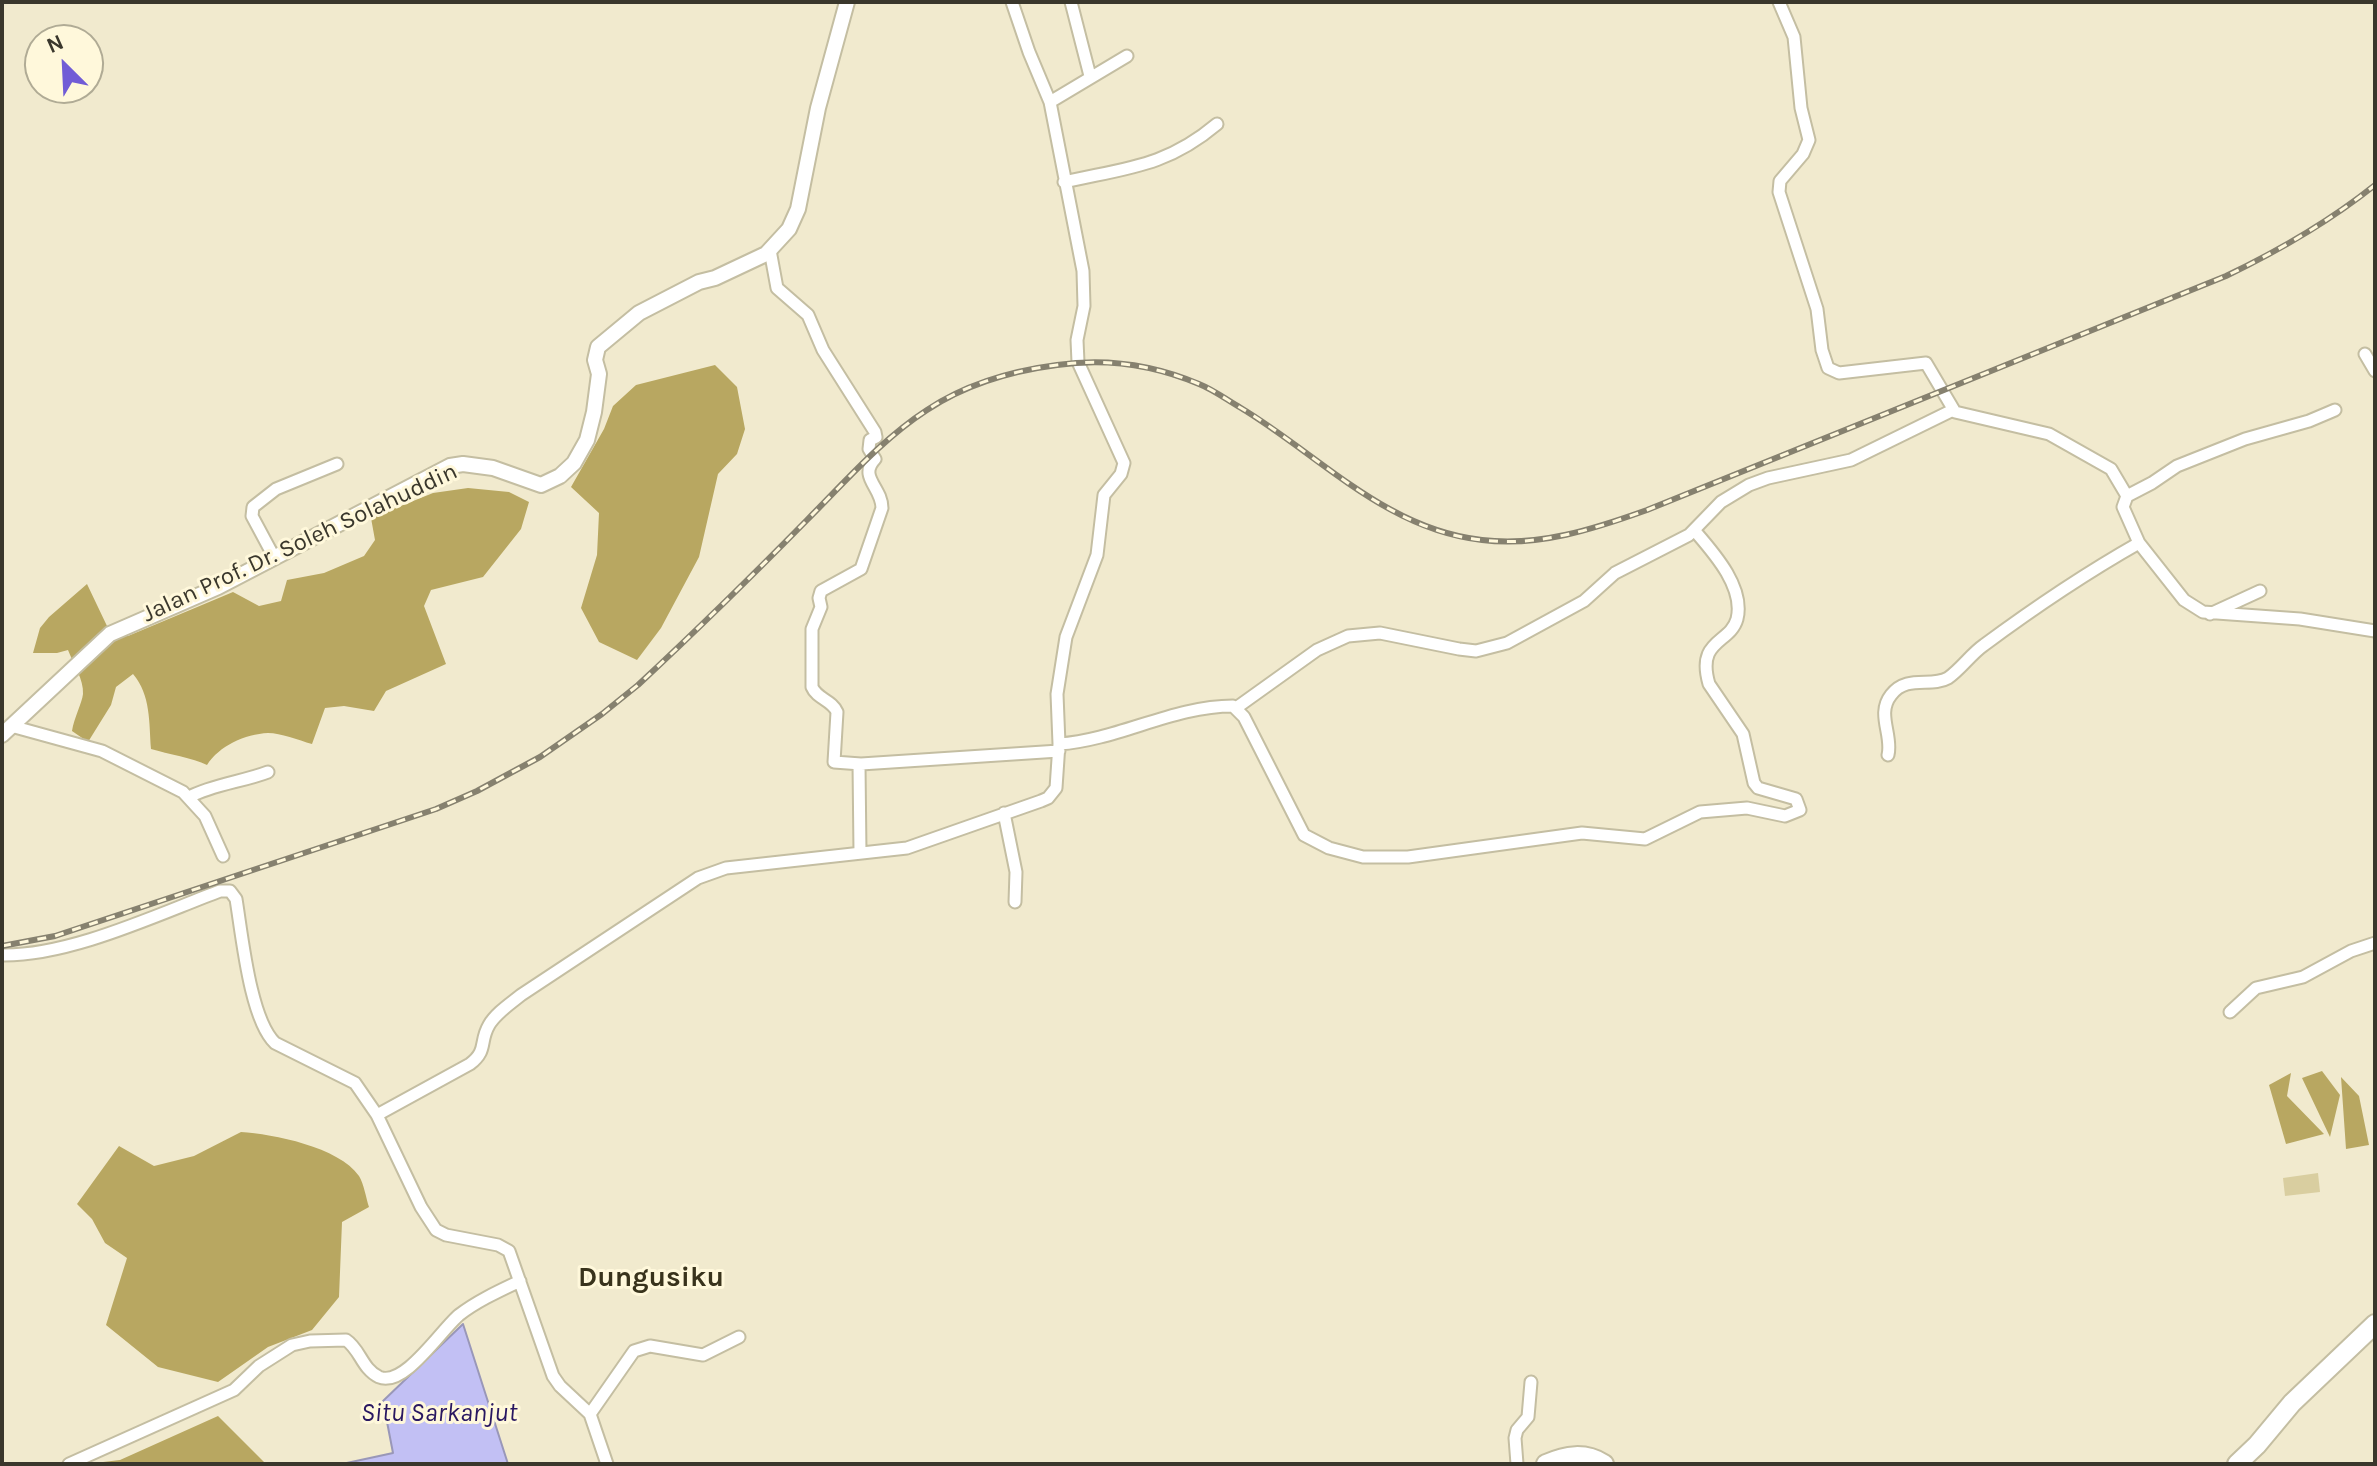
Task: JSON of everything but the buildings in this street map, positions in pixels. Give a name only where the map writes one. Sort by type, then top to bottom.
[{"type":"main road","points":[[2237,1464],[2303,1392],[2375,1324]]},
{"type":"main road","points":[[1546,1464],[1576,1455],[1604,1464]]},
{"type":"street","name":"Jalan Prof. Dr. Soleh Solahuddin","points":[[7,730],[110,634],[218,587],[450,466],[463,464],[493,468],[541,485],[560,476],[574,463],[587,440],[599,374],[595,360],[598,347],[639,313],[699,282],[757,259],[770,250],[796,218],[818,108],[847,2]]},
{"type":"street","points":[[377,1115],[470,1064],[479,1057],[489,1025],[502,1010],[698,878],[726,868],[907,848],[1048,798],[1056,788],[1059,748],[1057,694],[1066,637],[1097,555],[1104,495],[1121,474],[1124,463],[1078,362],[1077,340],[1084,306],[1083,271],[1050,102],[1012,2]]},
{"type":"street","points":[[1071,2],[1090,76]]},
{"type":"street","points":[[1779,2],[1794,37],[1801,108],[1809,140],[1803,154],[1780,181],[1779,192],[1817,309],[1822,350],[1828,368],[1831,372],[1839,373],[1926,363],[1953,410]]},
{"type":"street","points":[[1050,102],[1127,56]]},
{"type":"street","points":[[1064,182],[1168,157],[1196,142],[1217,124]]},
{"type":"street","points":[[770,250],[777,288],[808,315],[823,350],[876,437],[870,440],[869,449],[875,459],[868,472],[881,498],[882,508],[861,569],[821,591],[821,607],[812,629],[812,687],[837,712],[833,760],[837,764],[1059,748],[1186,713],[1225,706],[1236,708],[1244,717],[1304,835],[1329,848],[1363,857],[1408,857],[1574,834],[1645,839],[1700,812],[1747,808],[1791,815],[1801,807],[1796,799],[1758,788],[1754,783],[1743,734],[1706,676],[1708,654],[1736,622],[1737,612],[1728,573],[1694,530]]},
{"type":"street","points":[[2365,354],[2375,371]]},
{"type":"street","points":[[1236,708],[1317,650],[1348,636],[1380,633],[1476,651],[1507,643],[1584,601],[1615,573],[1694,530],[1721,502],[1749,485],[1851,460],[1953,410],[2049,434],[2111,469],[2127,496]]},
{"type":"street","points":[[2335,410],[2309,421],[2245,439],[2177,466],[2127,496],[2123,507],[2139,543],[2184,600],[2210,614],[2300,619],[2375,631]]},
{"type":"street","points":[[274,557],[252,516],[253,507],[276,489],[337,464]]},
{"type":"street","points":[[1888,755],[1885,712],[1888,698],[1897,688],[1912,683],[1945,680],[1990,641],[2093,569],[2139,543]]},
{"type":"street","points":[[2210,614],[2260,591]]},
{"type":"street","points":[[7,730],[102,751],[189,797],[205,816],[223,856]]},
{"type":"street","points":[[859,764],[860,853]]},
{"type":"street","points":[[189,797],[205,789],[268,772]]},
{"type":"street","points":[[1004,813],[1016,872],[1015,902]]},
{"type":"street","points":[[2,955],[46,950],[105,933],[220,891],[230,891],[236,899],[257,1007],[268,1036],[275,1043],[350,1079],[360,1089],[377,1115],[421,1207],[436,1230],[446,1235],[504,1247],[512,1257],[553,1376],[590,1414],[607,1464]]},
{"type":"street","points":[[2230,1012],[2256,988],[2303,977],[2351,951],[2375,943]]},
{"type":"street","points":[[69,1464],[234,1390],[259,1366],[300,1342],[346,1340],[375,1375],[398,1376],[461,1314],[520,1281]]},
{"type":"street","points":[[590,1414],[634,1351],[650,1346],[703,1355],[739,1337]]},
{"type":"street","points":[[1517,1464],[1515,1438],[1517,1430],[1528,1417],[1531,1382]]},
{"type":"shaded area","points":[[715,365],[737,387],[745,429],[737,454],[718,474],[699,557],[661,628],[637,660],[599,642],[581,608],[597,555],[599,513],[571,487],[604,429],[613,406],[636,385]]},
{"type":"shaded area","points":[[468,488],[509,492],[529,502],[521,529],[483,577],[431,590],[424,606],[446,664],[386,691],[374,711],[344,706],[325,708],[312,744],[278,734],[259,734],[226,747],[207,765],[151,749],[146,700],[133,674],[116,687],[111,705],[88,742],[72,731],[83,689],[68,650],[33,653],[40,628],[87,584],[107,626],[128,636],[233,592],[259,606],[281,601],[287,580],[324,573],[364,556],[375,540],[371,518],[433,493]]},
{"type":"shaded area","points":[[2322,1071],[2340,1095],[2330,1137],[2302,1078]]},
{"type":"shaded area","points":[[2291,1073],[2287,1096],[2324,1134],[2286,1144],[2269,1085]]},
{"type":"shaded area","points":[[2341,1077],[2359,1096],[2369,1145],[2346,1149]]},
{"type":"shaded area","points":[[241,1132],[287,1139],[337,1157],[359,1176],[369,1207],[342,1222],[339,1297],[312,1330],[268,1347],[218,1382],[158,1367],[106,1325],[127,1258],[105,1243],[92,1219],[77,1204],[119,1146],[154,1166],[194,1156]]},
{"type":"shaded area","points":[[2318,1173],[2320,1192],[2285,1196],[2283,1178]]},
{"type":"shaded area","points":[[218,1416],[266,1464],[86,1464],[120,1460]]},
{"type":"water","name":"Situ Sarkanjut","points":[[463,1324],[508,1464],[342,1464],[393,1453],[383,1401]]},
{"type":"railway","points":[[2,946],[55,936],[436,809],[540,757],[638,685],[745,583],[864,462],[910,421],[957,393],[989,380],[1040,368],[1093,362],[1165,372],[1215,392],[1355,488],[1415,522],[1482,540],[1545,539],[1587,530],[1647,510],[2226,276],[2303,235],[2375,185]]},
{"type":"district","name":"Dungusiku","points":[[651,1278]]}]
